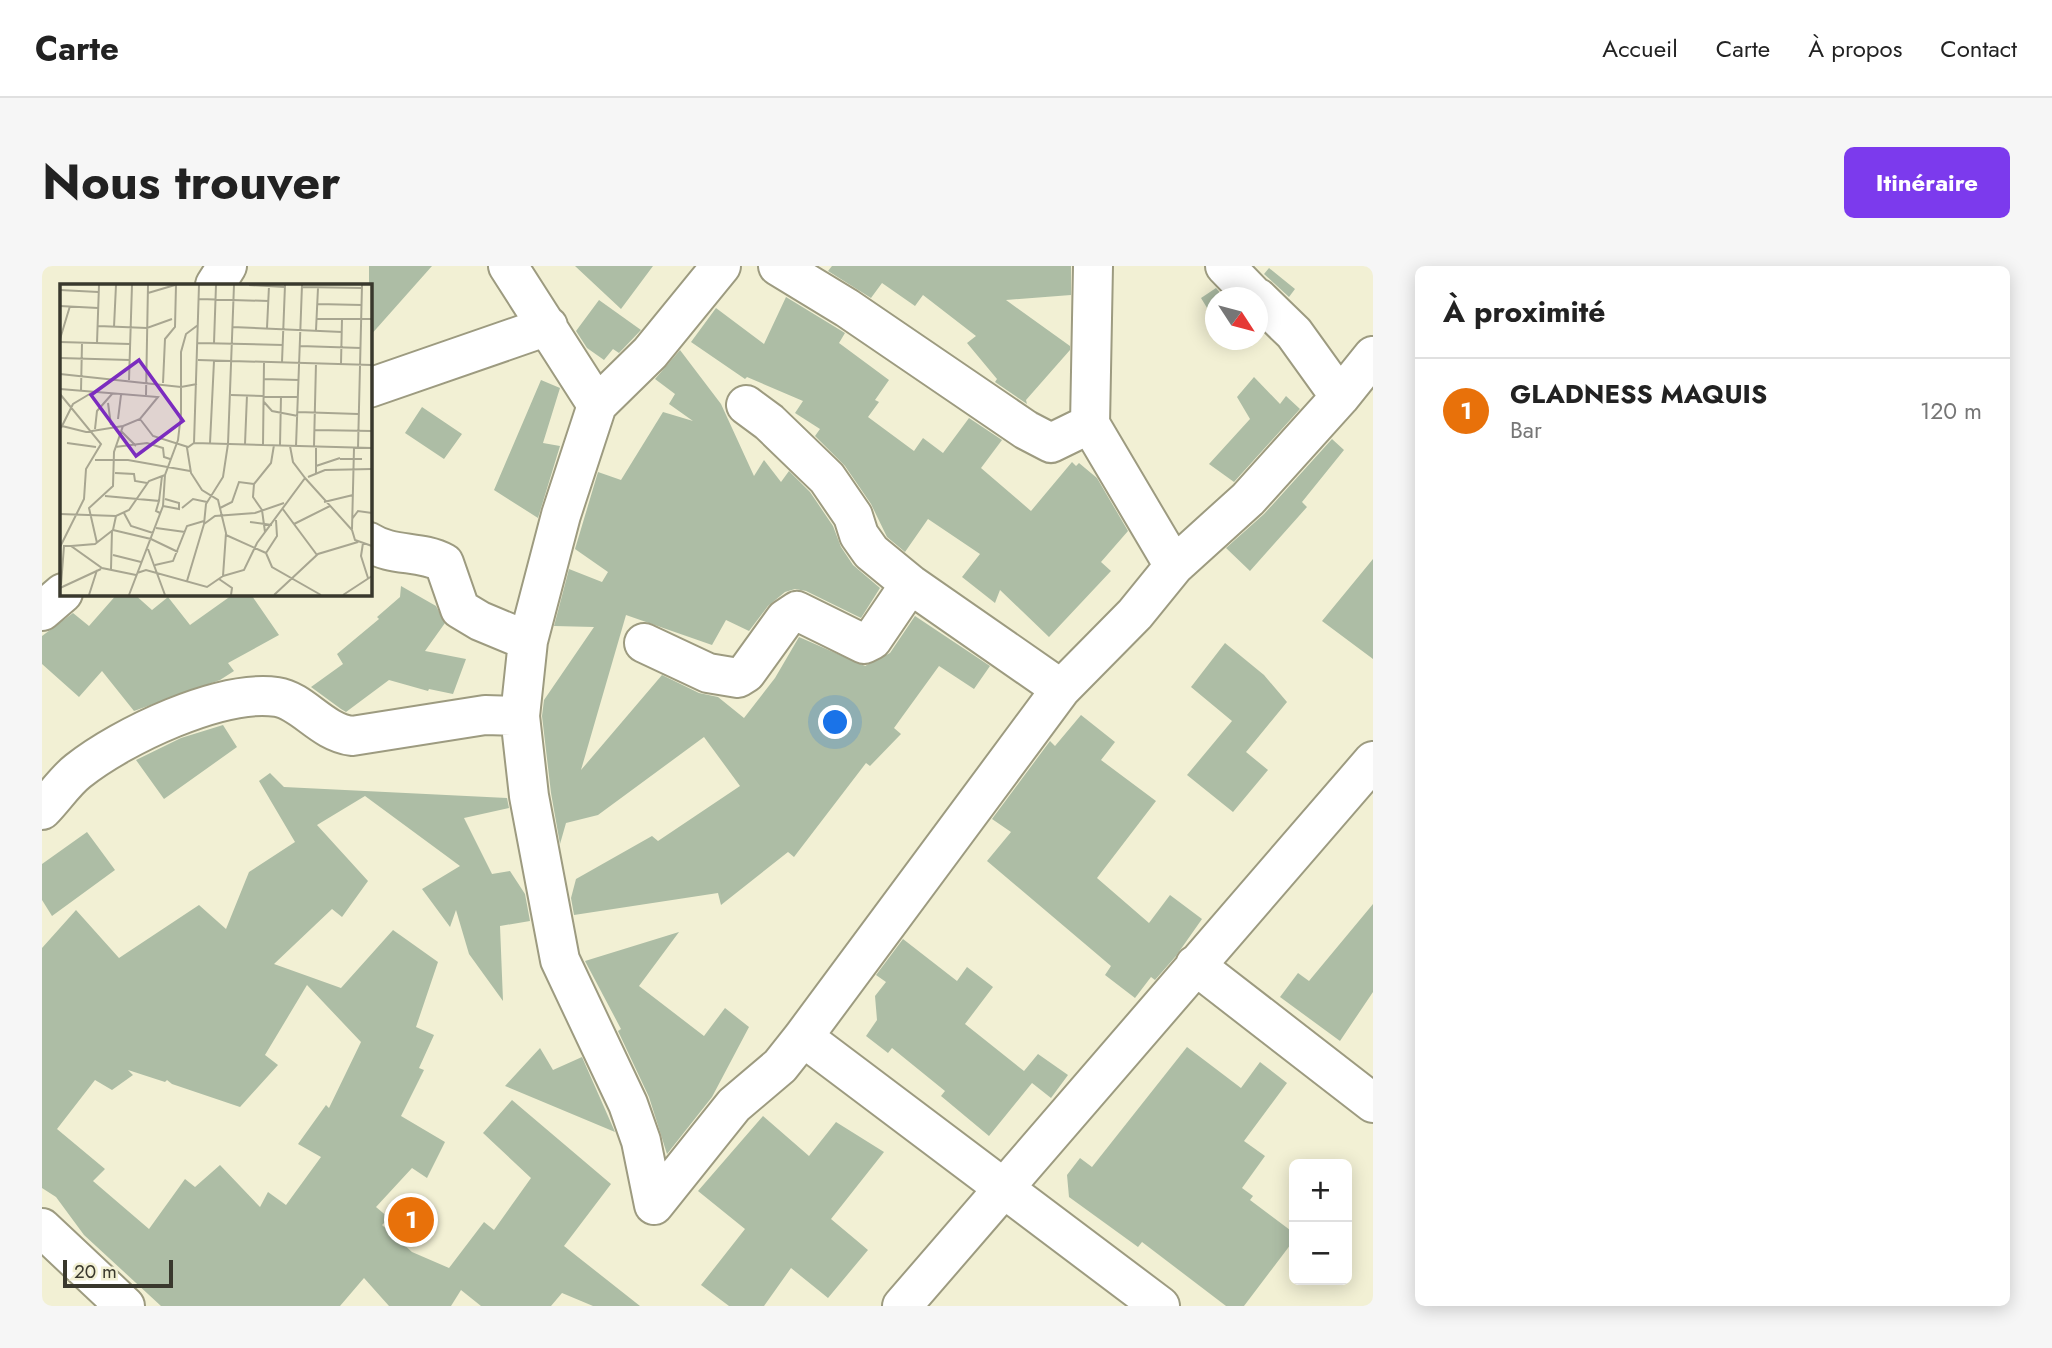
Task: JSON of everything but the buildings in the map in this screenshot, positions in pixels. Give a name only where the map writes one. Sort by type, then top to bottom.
[{"type":"street","points":[[216,284],[227,266]]},
{"type":"street","points":[[508,266],[597,405]]},
{"type":"street","points":[[721,266],[650,353],[597,405],[561,515],[528,642],[520,716],[529,796],[560,960],[628,1104],[641,1141],[654,1205],[734,1105],[780,1066],[803,1037],[1061,689],[1135,614],[1174,566],[1248,499],[1340,397],[1373,356]]},
{"type":"street","points":[[778,266],[847,308],[1026,430],[1051,443],[1090,424]]},
{"type":"street","points":[[1093,266],[1090,424],[1174,566]]},
{"type":"street","points":[[1225,266],[1246,287]]},
{"type":"street","points":[[1268,308],[1294,332],[1340,397]]},
{"type":"street","points":[[371,387],[548,326]]},
{"type":"street","points":[[746,405],[769,422],[827,478],[853,516],[859,535],[871,552],[910,584],[1061,689]]},
{"type":"street","points":[[371,543],[382,551],[435,559],[444,563],[460,609],[528,642]]},
{"type":"street","points":[[644,643],[708,673],[728,679],[738,678],[746,673],[785,619],[797,611],[864,644],[872,640],[910,584]]},
{"type":"street","points":[[42,611],[61,595]]},
{"type":"street","points":[[42,810],[78,771],[149,727],[246,696],[280,697],[336,734],[352,736],[485,715],[520,716]]},
{"type":"street","points":[[902,1306],[1373,761]]},
{"type":"street","points":[[1195,965],[1373,1103]]},
{"type":"street","points":[[803,1037],[1160,1306]]},
{"type":"street","points":[[42,1228],[125,1306]]},
{"type":"place","name":"GLADNESS MAQUIS","points":[[411,1220]]}]
